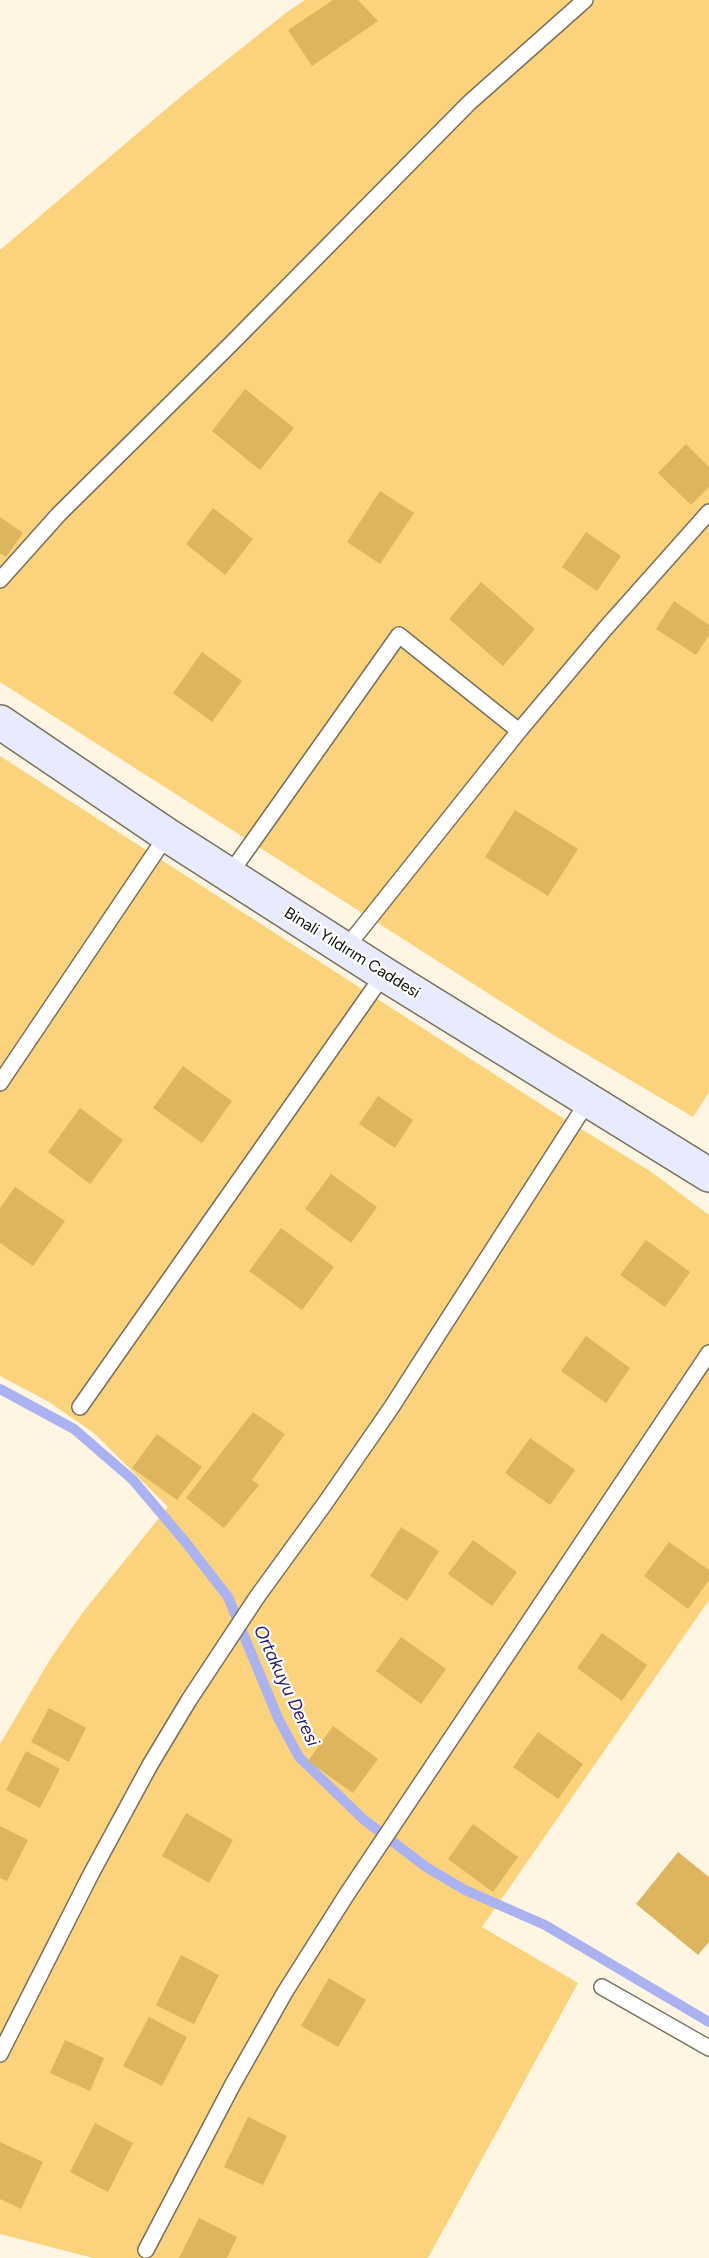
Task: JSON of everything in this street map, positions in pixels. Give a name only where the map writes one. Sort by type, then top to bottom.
[{"type":"street","name":"Binali Yıldırım Caddesi","points":[[0,723],[167,835],[384,974],[709,1175]]},
{"type":"lane","points":[[0,580],[59,514],[469,103],[585,0]]},
{"type":"lane","points":[[345,949],[519,731],[604,630],[709,512]]},
{"type":"lane","points":[[229,875],[399,635],[519,731]]},
{"type":"lane","points":[[0,1083],[167,835]]},
{"type":"lane","points":[[80,1407],[384,974]]},
{"type":"lane","points":[[0,2054],[102,1854],[150,1765],[189,1700],[256,1597],[398,1398],[588,1101]]},
{"type":"lane","points":[[146,2250],[233,2084],[285,1992],[347,1894],[709,1353]]},
{"type":"lane","points":[[602,1987],[709,2048]]},
{"type":"shaded area","points":[[305,0],[709,0],[709,1092],[693,1117],[552,1034],[0,682],[0,250],[184,94]]},
{"type":"shaded area","points":[[0,756],[553,1112],[650,1171],[709,1215],[709,1600],[482,1927],[578,1983],[428,2258],[93,2258],[0,2234],[0,1744],[51,1658],[83,1612],[168,1507],[94,1433],[49,1402],[0,1376]]},
{"type":"building","points":[[333,0],[358,0],[378,21],[312,66],[288,30]]},
{"type":"building","points":[[245,389],[294,428],[260,470],[212,431]]},
{"type":"building","points":[[686,444],[709,467],[709,487],[691,505],[658,473]]},
{"type":"building","points":[[380,491],[414,513],[380,564],[347,542]]},
{"type":"building","points":[[213,508],[253,539],[225,575],[186,544]]},
{"type":"building","points":[[0,517],[23,533],[6,557],[0,553]]},
{"type":"building","points":[[586,532],[621,556],[597,591],[562,567]]},
{"type":"building","points":[[481,582],[535,629],[503,666],[449,619]]},
{"type":"building","points":[[674,601],[709,625],[709,635],[696,655],[656,629]]},
{"type":"building","points":[[202,652],[242,681],[212,722],[173,693]]},
{"type":"building","points":[[515,810],[578,849],[548,896],[485,857]]},
{"type":"building","points":[[183,1066],[232,1101],[202,1143],[153,1108]]},
{"type":"building","points":[[378,1096],[413,1120],[395,1148],[359,1124]]},
{"type":"building","points":[[80,1108],[123,1140],[90,1184],[48,1152]]},
{"type":"building","points":[[331,1174],[377,1207],[351,1243],[305,1209]]},
{"type":"building","points":[[15,1187],[65,1221],[33,1266],[0,1243],[0,1208]]},
{"type":"building","points":[[281,1228],[334,1267],[302,1310],[249,1271]]},
{"type":"building","points":[[646,1240],[690,1272],[665,1307],[620,1275]]},
{"type":"building","points":[[586,1336],[630,1368],[606,1403],[561,1371]]},
{"type":"building","points":[[253,1412],[285,1434],[252,1480],[259,1485],[224,1528],[186,1498]]},
{"type":"building","points":[[157,1434],[202,1467],[177,1500],[132,1468]]},
{"type":"building","points":[[530,1438],[575,1470],[550,1505],[505,1473]]},
{"type":"building","points":[[401,1527],[439,1551],[407,1601],[370,1576]]},
{"type":"building","points":[[473,1540],[517,1572],[492,1606],[448,1574]]},
{"type":"building","points":[[669,1542],[709,1570],[709,1580],[688,1609],[644,1576]]},
{"type":"building","points":[[602,1633],[647,1665],[622,1701],[577,1668]]},
{"type":"building","points":[[401,1637],[446,1669],[421,1704],[376,1671]]},
{"type":"building","points":[[49,1708],[86,1728],[69,1762],[31,1742]]},
{"type":"building","points":[[333,1726],[378,1759],[353,1793],[308,1761]]},
{"type":"building","points":[[538,1732],[583,1764],[558,1799],[513,1767]]},
{"type":"building","points":[[26,1751],[60,1769],[40,1808],[6,1790]]},
{"type":"building","points":[[186,1813],[233,1840],[209,1883],[162,1856]]},
{"type":"building","points":[[473,1824],[518,1857],[493,1892],[448,1859]]},
{"type":"building","points":[[0,1826],[28,1840],[7,1881],[0,1878]]},
{"type":"building","points":[[678,1852],[709,1877],[709,1942],[698,1955],[636,1904]]},
{"type":"building","points":[[181,1955],[219,1975],[194,2024],[156,2005]]},
{"type":"building","points":[[329,1978],[366,2000],[338,2047],[301,2026]]},
{"type":"building","points":[[149,2017],[187,2037],[162,2086],[123,2066]]},
{"type":"building","points":[[65,2040],[104,2058],[90,2091],[50,2073]]},
{"type":"building","points":[[248,2117],[287,2136],[263,2185],[224,2167]]},
{"type":"building","points":[[95,2123],[133,2143],[108,2192],[70,2172]]},
{"type":"building","points":[[0,2142],[43,2162],[21,2209],[0,2199]]},
{"type":"building","points":[[199,2218],[237,2237],[227,2258],[179,2258]]},
{"type":"waterway","name":"Ortakuyu Deresi","points":[[0,1389],[74,1429],[133,1480],[228,1597],[278,1718],[299,1757],[363,1819],[426,1867],[465,1890],[545,1925],[709,2022]]}]
